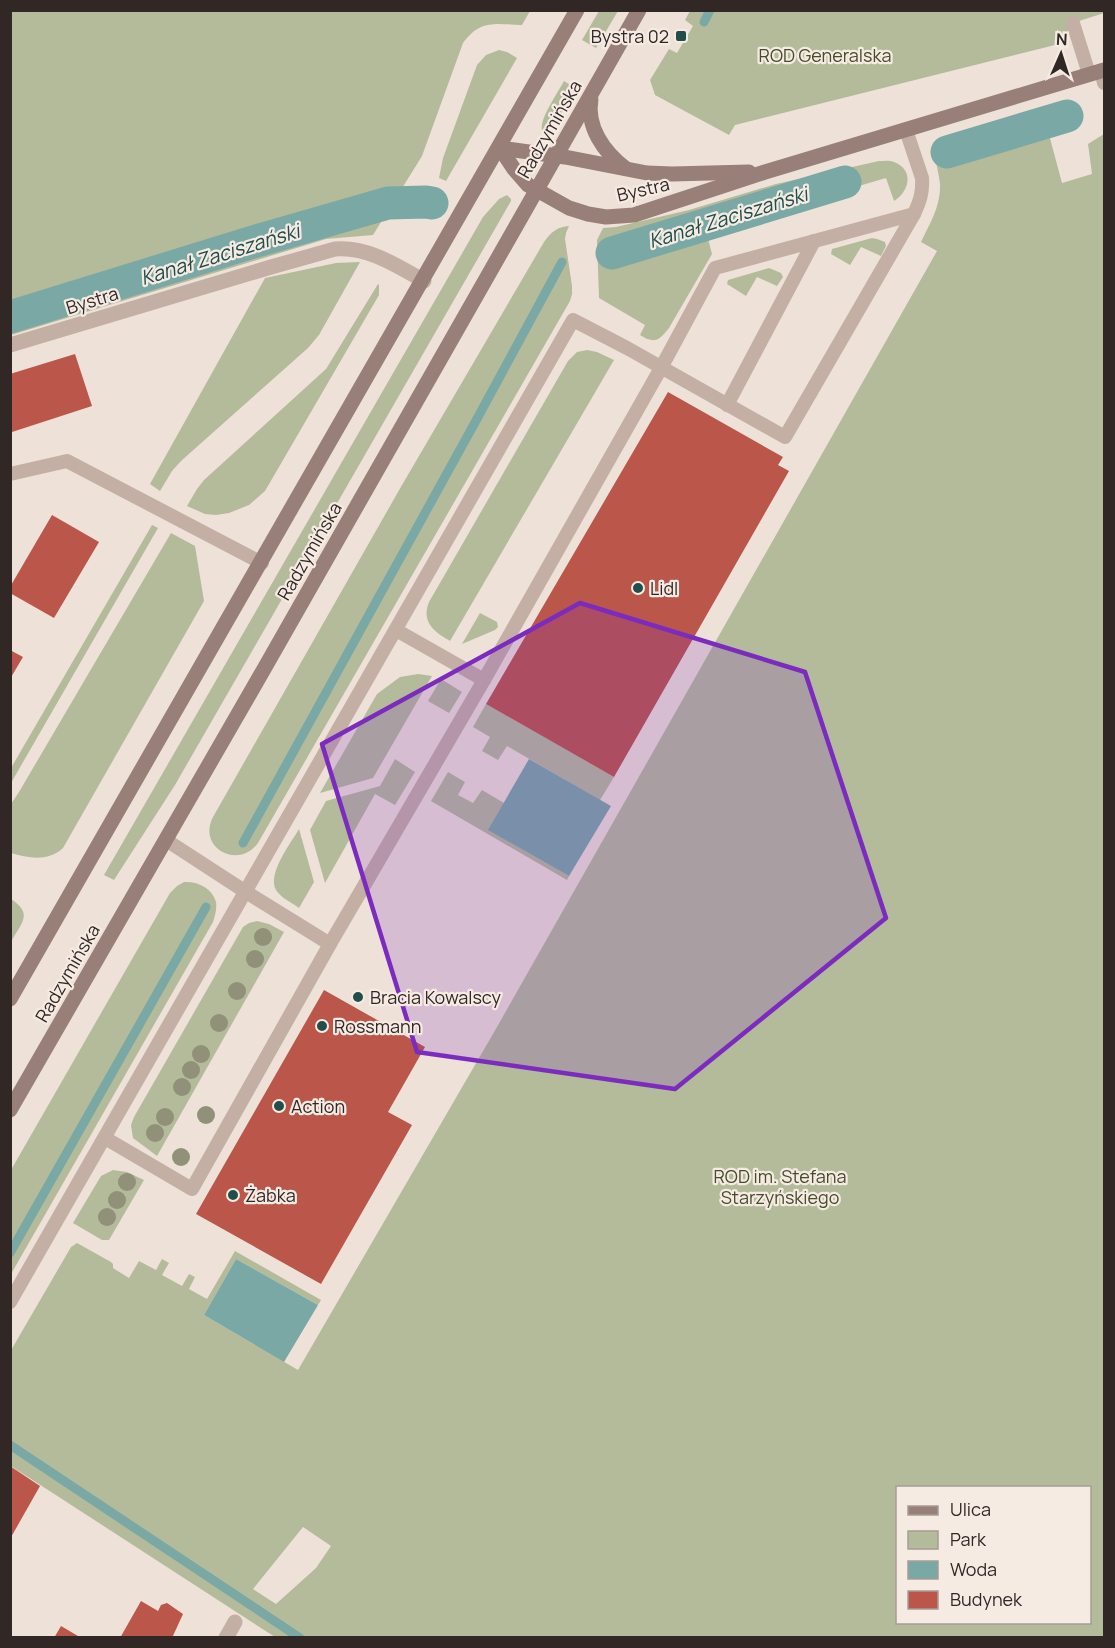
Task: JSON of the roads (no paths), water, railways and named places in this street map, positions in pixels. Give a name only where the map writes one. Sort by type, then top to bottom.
[{"type":"main road","name":"Radzymińska","points":[[10,999],[578,10]]},
{"type":"main road","name":"Radzymińska","points":[[10,1110],[639,10]]},
{"type":"main road","name":"Bystra","points":[[500,148],[520,178],[537,191],[578,211],[606,217],[620,216],[647,212],[765,172],[1100,74]]},
{"type":"main road","name":"Bystra","points":[[593,90],[590,109],[592,125],[600,141],[613,158],[626,169]]},
{"type":"main road","name":"Bystra","points":[[500,148],[647,173],[765,172]]},
{"type":"street","name":"Bystra","points":[[10,345],[335,249],[371,253],[424,281]]},
{"type":"street","points":[[226,1638],[235,1622]]},
{"type":"lane","points":[[1073,23],[1100,74]]},
{"type":"lane","points":[[10,1302],[573,320],[785,437],[914,214],[921,198],[922,178],[906,130]]},
{"type":"lane","points":[[105,1138],[192,1190],[330,944],[484,680],[661,368],[715,268],[914,214]]},
{"type":"lane","points":[[728,405],[814,241]]},
{"type":"lane","points":[[10,474],[67,461],[262,563]]},
{"type":"lane","points":[[396,630],[484,680]]},
{"type":"lane","points":[[166,840],[330,944]]},
{"type":"water","points":[[529,759],[611,806],[569,876],[488,830]]},
{"type":"water","points":[[236,1259],[318,1305],[284,1362],[204,1315]]},
{"type":"waterway","points":[[704,22],[710,10]]},
{"type":"waterway","points":[[947,152],[1067,116]]},
{"type":"waterway","name":"Kanał Zaciszański","points":[[612,253],[845,182]]},
{"type":"waterway","name":"Kanał Zaciszański","points":[[10,317],[388,203],[432,203]]},
{"type":"waterway","points":[[243,843],[562,262]]},
{"type":"waterway","points":[[10,1253],[206,907]]},
{"type":"waterway","points":[[10,1445],[300,1638]]},
{"type":"place","name":"Bystra 02","points":[[681,36]]},
{"type":"place","name":"Lidl","points":[[638,588]]},
{"type":"place","name":"Bracia Kowalscy","points":[[358,997]]},
{"type":"place","name":"Rossmann","points":[[322,1026]]},
{"type":"place","name":"Action","points":[[279,1106]]},
{"type":"place","name":"Żabka","points":[[233,1195]]},
{"type":"park label","name":"ROD Generalska","points":[[825,55]]},
{"type":"park label","name":"ROD im. Stefana Starzyńskiego","points":[[780,1186]]}]
